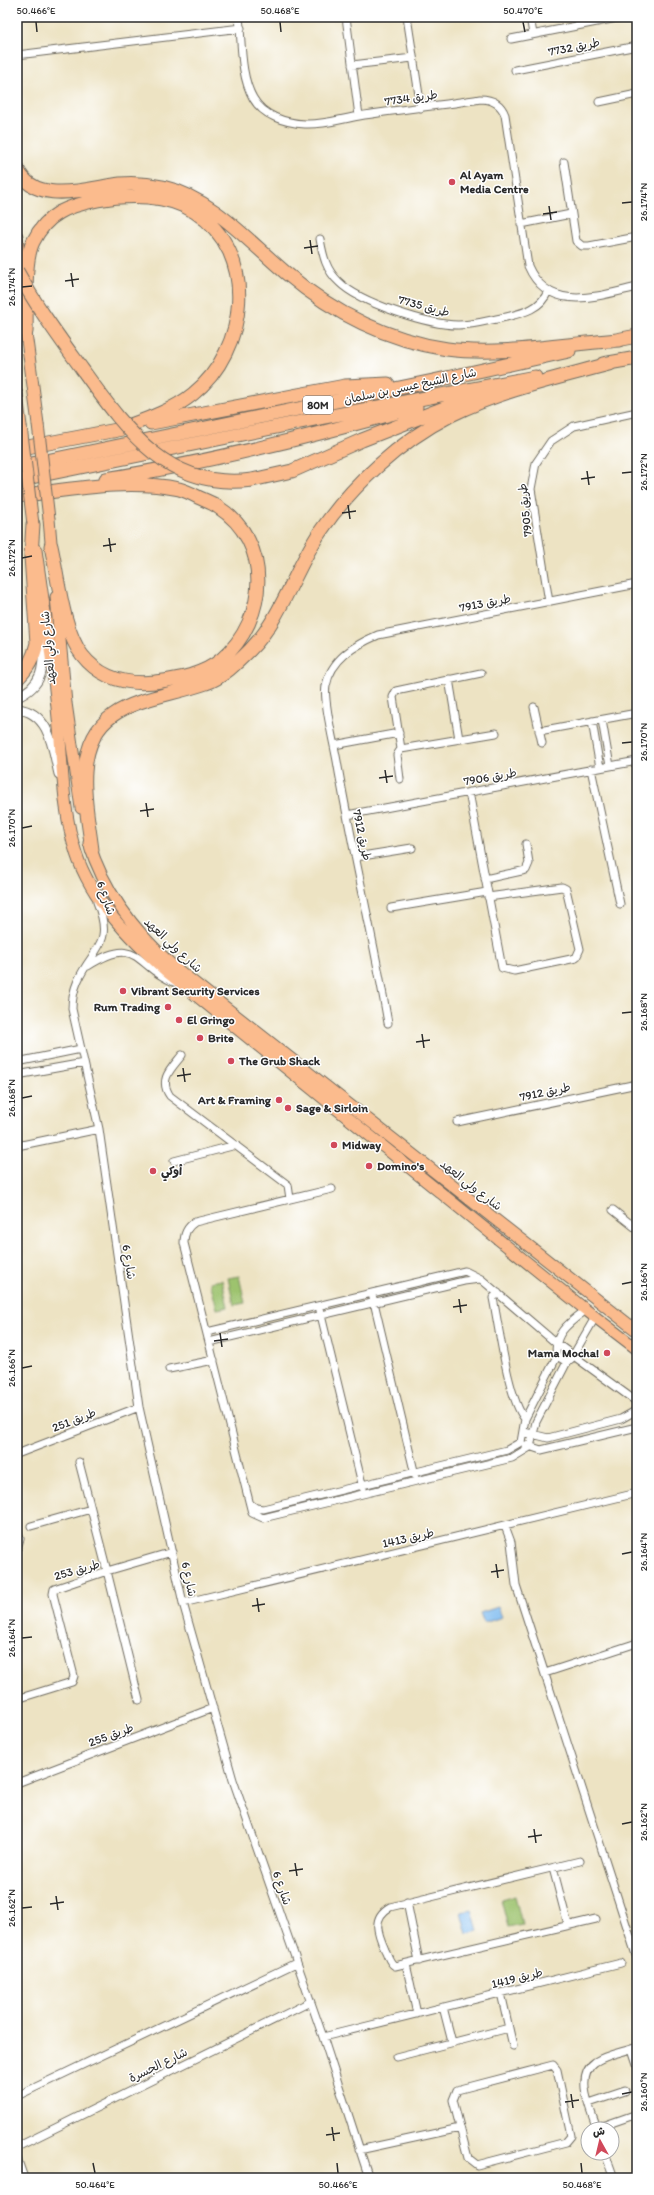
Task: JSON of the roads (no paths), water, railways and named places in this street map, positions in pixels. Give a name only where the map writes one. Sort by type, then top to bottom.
[{"type":"highway","points":[[17,168],[21,177],[27,183],[40,189],[55,192],[122,184],[149,184],[177,190],[200,202],[224,219],[319,299],[357,321],[402,338],[446,348],[480,350],[619,340]]},
{"type":"highway","points":[[26,332],[28,259],[32,244],[40,229],[51,217],[72,205],[106,199],[140,197],[171,201],[194,211],[216,229],[230,252],[238,280],[239,309],[233,337],[226,353],[210,378],[193,395],[167,410],[114,431]]},
{"type":"highway","points":[[17,271],[53,330],[116,415],[138,439],[168,462],[203,479],[228,482],[252,480],[292,470],[407,422],[525,379]]},
{"type":"highway","name":"شارع الشيخ عيسى بن سلمان","points":[[17,467],[433,381],[637,336]]},
{"type":"highway","name":"شارع الشيخ عيسى بن سلمان","points":[[17,480],[320,418],[637,358]]},
{"type":"highway","points":[[92,850],[84,772],[91,739],[104,720],[127,706],[208,683],[231,668],[252,649],[271,622],[307,551],[332,514],[366,475],[404,446],[450,416],[499,396],[612,363]]},
{"type":"highway","points":[[17,449],[345,386],[433,381]]},
{"type":"highway","points":[[17,495],[188,464],[287,442],[499,384]]},
{"type":"highway","points":[[17,495],[140,484],[181,490],[218,507],[236,523],[249,542],[257,567],[258,594],[252,618],[237,643],[221,660],[195,674],[146,683],[117,680],[97,671],[82,655],[71,638],[51,546]]},
{"type":"highway","points":[[17,679],[24,672],[35,655],[37,643],[31,556],[32,524]]},
{"type":"main road","name":"شارع ولي العهد","points":[[17,236],[26,332],[49,519],[71,740],[78,792],[97,869],[114,899],[134,927],[173,966],[637,1331]]},
{"type":"main road","name":"شارع ولي العهد","points":[[17,394],[32,524],[54,678],[64,792],[72,840],[87,879],[104,904],[145,953],[586,1310],[596,1316],[637,1349]]},
{"type":"main road","points":[[586,1310],[598,1310],[637,1337]]},
{"type":"street","name":"طريق 7734","points":[[239,17],[247,83],[252,97],[269,115],[288,122],[305,124],[328,122],[359,116],[483,99],[495,102],[502,108],[506,119],[528,266],[536,280],[548,291]]},
{"type":"street","points":[[346,17],[359,116]]},
{"type":"street","points":[[407,17],[421,108]]},
{"type":"street","points":[[530,17],[533,34]]},
{"type":"street","points":[[511,39],[622,17]]},
{"type":"street","points":[[17,55],[240,28]]},
{"type":"street","name":"طريق 7732","points":[[515,70],[637,46]]},
{"type":"street","points":[[352,65],[413,58]]},
{"type":"street","points":[[599,102],[637,94]]},
{"type":"street","points":[[564,162],[576,241],[582,246],[637,237]]},
{"type":"street","points":[[521,224],[571,214]]},
{"type":"street","name":"طريق 7735","points":[[320,239],[323,256],[327,266],[346,288],[397,311],[440,323],[466,325],[524,313],[541,302],[548,291]]},
{"type":"street","points":[[548,291],[569,298],[584,298],[637,287]]},
{"type":"street","name":"طريق 7905","points":[[549,602],[531,490],[536,463],[547,446],[562,432],[587,423],[637,412]]},
{"type":"street","name":"طريق 7913","points":[[343,655],[360,642],[378,635],[637,584]]},
{"type":"street","points":[[17,697],[35,685],[42,672],[47,623]]},
{"type":"street","name":"طريق 7912","points":[[343,655],[332,668],[326,686],[346,815],[373,938],[388,1023]]},
{"type":"street","points":[[400,779],[397,755],[401,749],[393,697],[396,691],[481,673]]},
{"type":"street","points":[[449,679],[459,739]]},
{"type":"street","points":[[534,707],[542,743]]},
{"type":"street","points":[[17,709],[33,714],[48,730],[64,792]]},
{"type":"street","points":[[539,731],[637,713]]},
{"type":"street","points":[[602,720],[610,766]]},
{"type":"street","points":[[592,722],[600,768]]},
{"type":"street","points":[[334,745],[399,733]]},
{"type":"street","points":[[401,749],[496,733]]},
{"type":"street","name":"طريق 7906","points":[[346,815],[637,761]]},
{"type":"street","points":[[592,769],[620,904]]},
{"type":"street","points":[[391,908],[488,895],[562,887],[566,890],[580,949],[579,954],[576,958],[514,971],[504,970],[502,968],[488,895],[485,879],[469,792]]},
{"type":"street","points":[[485,879],[526,870],[529,863],[526,844]]},
{"type":"street","points":[[356,857],[412,848]]},
{"type":"street","name":"شارع 6","points":[[87,879],[101,912],[104,935],[100,945],[84,968],[72,994],[73,1019],[99,1129],[139,1407],[183,1603],[233,1780],[323,2037],[369,2178]]},
{"type":"street","points":[[84,968],[104,956],[115,953],[129,952],[140,958],[166,980],[184,986]]},
{"type":"street","points":[[17,1062],[81,1049]]},
{"type":"street","points":[[182,1055],[167,1074],[165,1081],[166,1090],[170,1096],[288,1186],[290,1199]]},
{"type":"street","points":[[17,1075],[84,1063]]},
{"type":"street","name":"طريق 7912","points":[[458,1122],[637,1084]]},
{"type":"street","points":[[17,1146],[99,1129]]},
{"type":"street","points":[[174,1161],[236,1145]]},
{"type":"street","points":[[332,1189],[196,1222],[186,1231],[184,1242],[252,1513],[263,1518],[512,1458],[530,1447],[536,1422],[567,1362],[574,1355],[596,1316]]},
{"type":"street","points":[[613,1210],[637,1229]]},
{"type":"street","points":[[206,1332],[462,1271],[469,1271],[481,1279],[556,1342],[637,1402]]},
{"type":"street","points":[[209,1342],[464,1281],[481,1279]]},
{"type":"street","points":[[372,1292],[417,1481]]},
{"type":"street","points":[[498,1293],[492,1298],[513,1394],[519,1412],[525,1419]]},
{"type":"street","points":[[319,1305],[364,1494]]},
{"type":"street","points":[[250,1504],[256,1508],[263,1509],[507,1450],[521,1442],[524,1432],[525,1419],[557,1356],[556,1342],[561,1332],[586,1310]]},
{"type":"street","points":[[557,1356],[567,1362]]},
{"type":"street","points":[[169,1369],[214,1360]]},
{"type":"street","name":"طريق 251","points":[[17,1454],[139,1407]]},
{"type":"street","points":[[524,1432],[548,1438],[621,1419],[637,1410]]},
{"type":"street","points":[[521,1442],[530,1447],[541,1450],[637,1427]]},
{"type":"street","points":[[79,1462],[107,1571],[172,1552]]},
{"type":"street","name":"طريق 1413","points":[[183,1603],[637,1493]]},
{"type":"street","points":[[31,1526],[91,1509]]},
{"type":"street","points":[[505,1526],[511,1542],[516,1585],[637,1958]]},
{"type":"street","points":[[17,1528],[20,1539],[17,1549]]},
{"type":"street","name":"طريق 253","points":[[17,1699],[72,1682],[74,1676],[53,1594],[54,1589],[107,1571],[139,1700]]},
{"type":"street","points":[[545,1672],[637,1643]]},
{"type":"street","name":"طريق 255","points":[[17,1783],[213,1708]]},
{"type":"street","points":[[580,1861],[408,1902],[385,1910],[379,1917],[377,1927],[392,1964],[406,1964],[596,1919]]},
{"type":"street","points":[[553,1868],[568,1925]]},
{"type":"street","points":[[408,1902],[419,1961]]},
{"type":"street","points":[[17,2096],[296,1963]]},
{"type":"street","name":"طريق 1419","points":[[323,2037],[621,1963]]},
{"type":"street","points":[[406,1964],[417,2014]]},
{"type":"street","points":[[501,1993],[513,2046]]},
{"type":"street","name":"شارع الجسرة","points":[[17,2148],[310,2002]]},
{"type":"street","points":[[444,2007],[452,2042]]},
{"type":"street","points":[[396,2057],[509,2028]]},
{"type":"street","points":[[595,2121],[584,2080],[588,2070],[595,2062],[634,2048],[637,2064]]},
{"type":"street","points":[[553,2065],[556,2067],[571,2136],[566,2142],[477,2165],[468,2158],[460,2128],[454,2100],[457,2090],[553,2065]]},
{"type":"street","points":[[589,2103],[625,2091]]},
{"type":"street","points":[[618,2121],[637,2114]]},
{"type":"street","points":[[360,2150],[460,2128]]},
{"type":"street","points":[[17,2158],[24,2178]]},
{"type":"street","points":[[608,2161],[614,2178]]},
{"type":"water","points":[[498,1607],[502,1617],[484,1623],[480,1613]]},
{"type":"water","points":[[472,1909],[478,1931],[467,1934],[461,1912]]},
{"type":"place","name":"Al Ayam Media Centre","points":[[452,182]]},
{"type":"place","name":"Vibrant Security Services","points":[[123,991]]},
{"type":"place","name":"Rum Trading","points":[[168,1007]]},
{"type":"place","name":"El Gringo","points":[[179,1020]]},
{"type":"place","name":"Brite","points":[[200,1038]]},
{"type":"place","name":"The Grub Shack","points":[[231,1061]]},
{"type":"place","name":"Art & Framing","points":[[279,1100]]},
{"type":"place","name":"Sage & Sirloin","points":[[288,1108]]},
{"type":"place","name":"Midway","points":[[334,1145]]},
{"type":"place","name":"Domino's","points":[[369,1166]]},
{"type":"place","name":"أوكي","points":[[153,1171]]},
{"type":"place","name":"Mama Mocha!","points":[[607,1353]]}]
